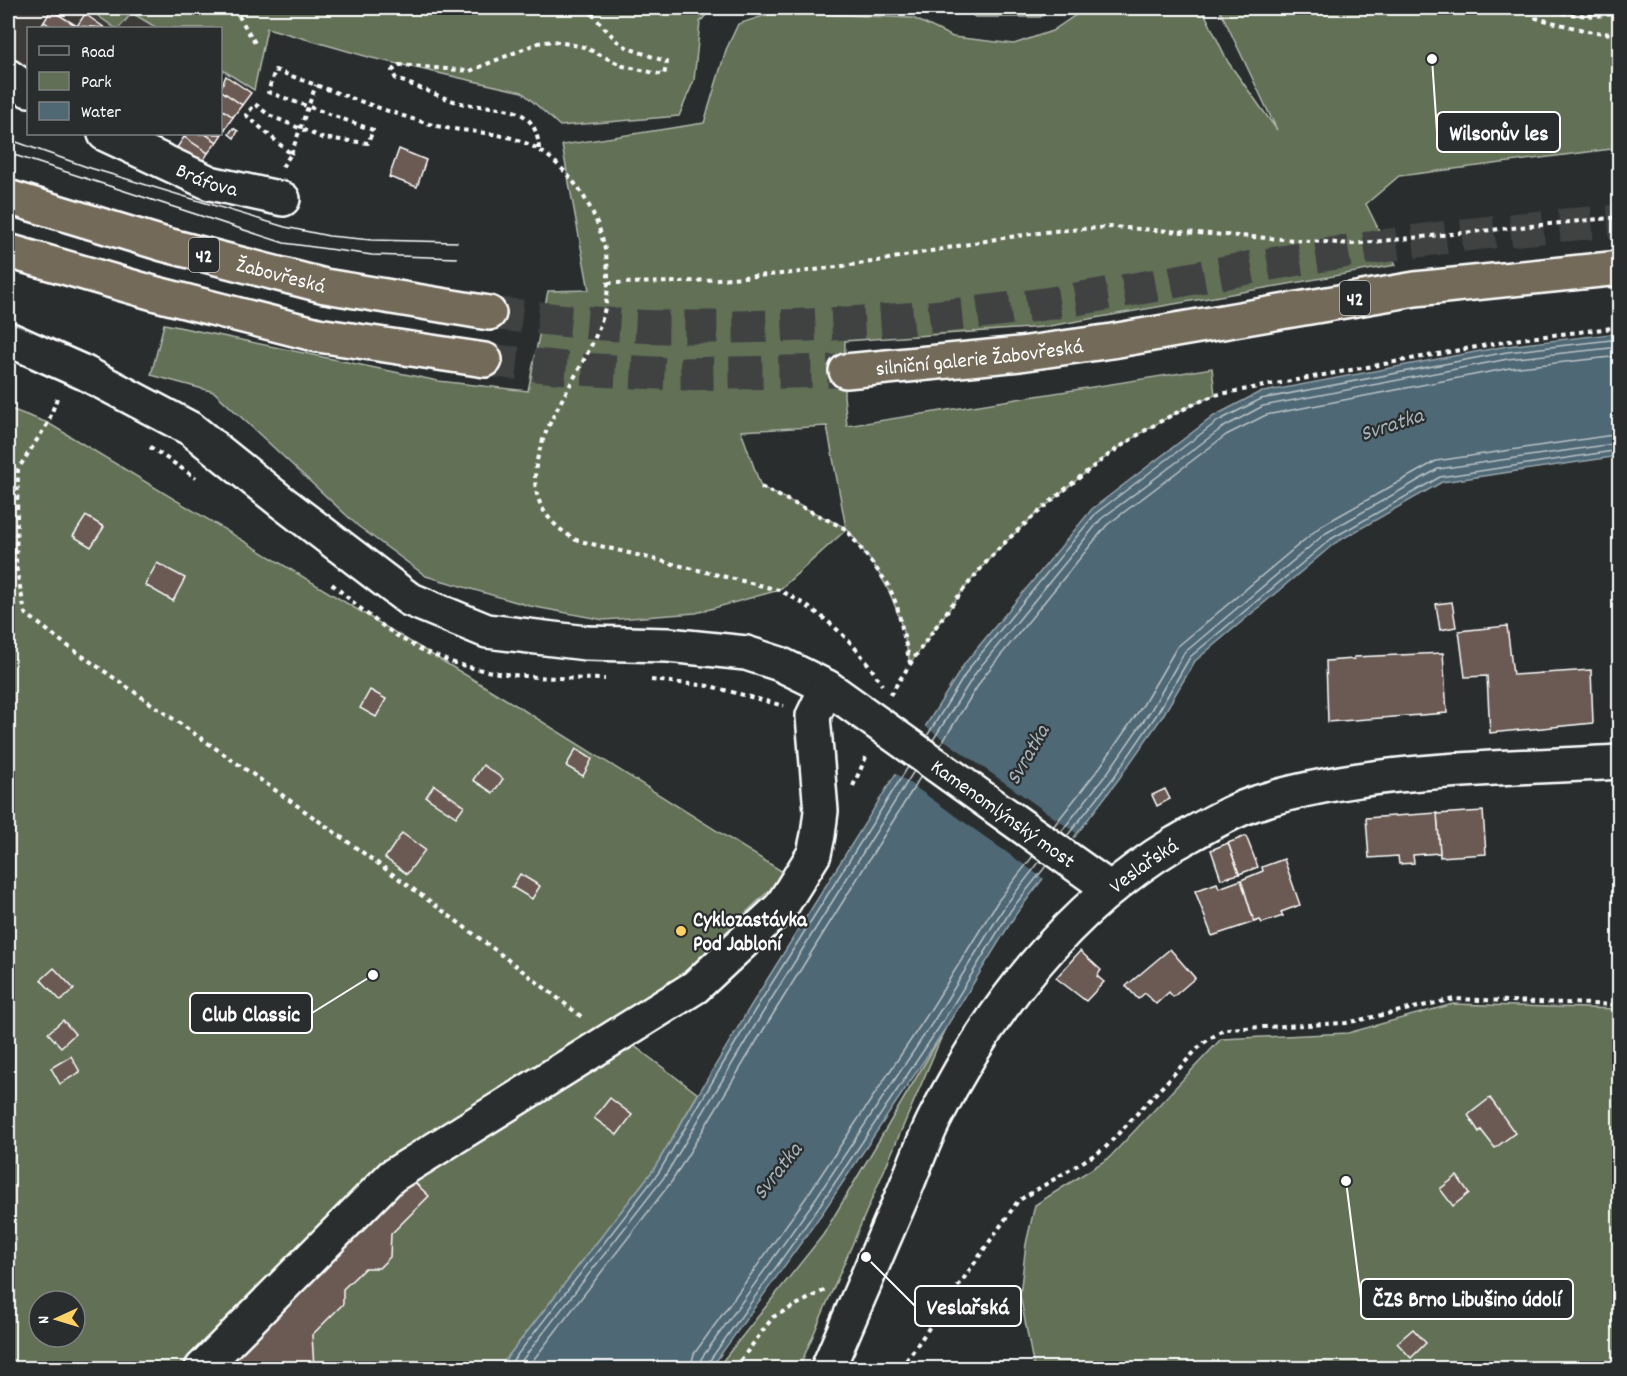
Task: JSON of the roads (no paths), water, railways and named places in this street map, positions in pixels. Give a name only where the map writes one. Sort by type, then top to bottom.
[{"type":"highway","name":"Žabovřeská","points":[[8,197],[163,244],[325,286],[489,313]]},
{"type":"highway","name":"42","points":[[8,251],[157,294],[318,335],[485,360]]},
{"type":"highway","name":"silniční galerie Žabovřeská","points":[[846,371],[1020,354],[1112,341],[1415,289],[1610,269]]},
{"type":"street","points":[[8,76],[27,89]]},
{"type":"street","name":"Bráfova","points":[[107,135],[210,183],[283,199]]},
{"type":"street","name":"Kamenomlýnský most","points":[[8,339],[85,373],[191,429],[283,503],[409,598],[487,631],[586,643],[668,645],[746,653],[780,664],[826,687],[1110,889]]},
{"type":"street","points":[[202,1368],[392,1176],[695,987],[781,907],[814,854],[820,811],[813,716],[826,687]]},
{"type":"street","name":"Veslařská","points":[[828,1368],[934,1120],[981,1038],[1045,951],[1110,889],[1154,856],[1206,826],[1251,805],[1295,793],[1382,777],[1620,762]]},
{"type":"water","name":"Svratka","points":[[1619,333],[1619,456],[1442,482],[1335,543],[1195,661],[1162,717],[1118,780],[1016,914],[945,1029],[823,1212],[711,1368],[499,1368],[654,1169],[750,1007],[965,663],[1092,509],[1214,416],[1258,393],[1507,346]]},
{"type":"tunnel","points":[[489,313],[654,327],[804,325],[930,317],[1053,303],[1285,261],[1398,244],[1509,230],[1620,221]]},
{"type":"tunnel","points":[[485,360],[576,369],[677,374],[846,371]]},
{"type":"tram line","points":[[8,139],[87,167],[285,227],[329,236],[372,240],[457,242]]},
{"type":"tram line","points":[[8,153],[284,243],[372,255],[457,258]]},
{"type":"place","name":"Wilsonův les","points":[[1432,59]]},
{"type":"place","name":"Cyklozastávka Pod Jabloní","points":[[681,931]]},
{"type":"place","name":"Club Classic","points":[[373,975]]},
{"type":"place","name":"ČZS Brno Libušino údolí","points":[[1346,1181]]},
{"type":"place","name":"Veslařská","points":[[866,1257]]}]
